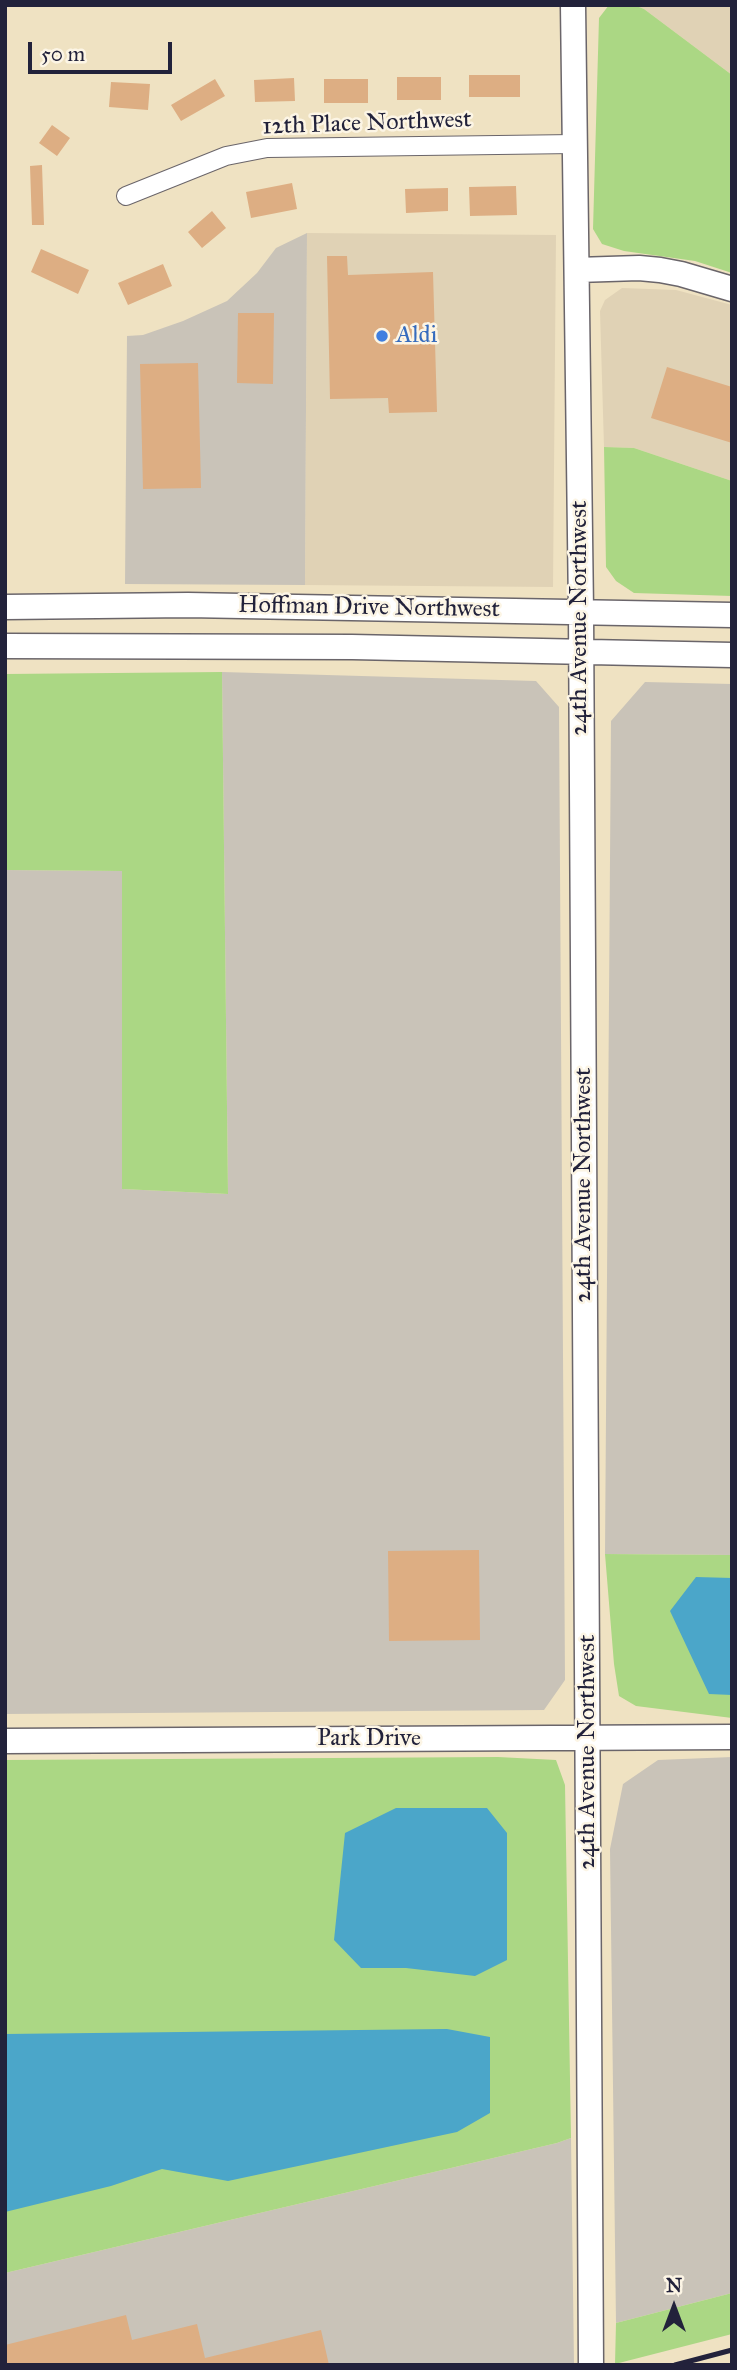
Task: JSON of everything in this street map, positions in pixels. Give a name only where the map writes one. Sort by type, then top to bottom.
[{"type":"street","name":"24th Avenue Northwest","points":[[573,5],[581,611],[591,2365]]},
{"type":"street","name":"12th Place Northwest","points":[[126,196],[226,156],[267,148],[575,144]]},
{"type":"street","points":[[577,271],[639,268],[660,270],[732,289]]},
{"type":"street","name":"Hoffman Drive Northwest","points":[[5,607],[188,605],[732,615]]},
{"type":"street","name":"Hoffman Drive Northwest","points":[[5,646],[352,647],[732,654]]},
{"type":"street","name":"Park Drive","points":[[5,1741],[732,1737]]},
{"type":"shaded area","points":[[634,5],[732,5],[732,75],[644,9]]},
{"type":"shaded area","points":[[307,233],[556,235],[553,587],[305,585]]},
{"type":"shaded area","points":[[307,233],[305,585],[125,584],[127,336],[143,335],[183,321],[227,301],[257,273],[276,248]]},
{"type":"shaded area","points":[[622,288],[676,290],[732,305],[732,481],[634,448],[604,447],[600,311],[605,300]]},
{"type":"shaded area","points":[[222,672],[536,681],[559,707],[565,1680],[544,1710],[5,1714],[5,870],[122,871],[122,1189],[228,1194]]},
{"type":"shaded area","points":[[645,682],[732,684],[732,1555],[605,1554],[611,721]]},
{"type":"shaded area","points":[[732,1757],[732,2293],[616,2323],[610,1849],[623,1784],[658,1760]]},
{"type":"shaded area","points":[[571,2138],[574,2365],[5,2365],[5,2273]]},
{"type":"green space","points":[[609,5],[634,5],[644,9],[732,75],[732,273],[695,261],[624,251],[602,244],[593,229],[599,18]]},
{"type":"green space","points":[[604,447],[634,448],[732,481],[732,596],[634,593],[616,581],[606,567]]},
{"type":"green space","points":[[222,672],[228,1194],[122,1189],[122,871],[5,870],[5,674]]},
{"type":"green space","points":[[605,1554],[732,1555],[732,1718],[636,1706],[619,1696]]},
{"type":"green space","points":[[498,1757],[556,1760],[565,1785],[571,2138],[5,2273],[5,1760]]},
{"type":"green space","points":[[732,2293],[732,2334],[615,2364],[616,2323]]},
{"type":"water","points":[[696,1577],[732,1578],[732,1695],[709,1694],[670,1611]]},
{"type":"water","points":[[396,1808],[487,1808],[507,1833],[507,1960],[475,1976],[406,1968],[361,1968],[334,1940],[345,1833]]},
{"type":"water","points":[[447,2029],[490,2037],[490,2113],[457,2132],[228,2181],[162,2169],[111,2186],[5,2212],[5,2034]]},
{"type":"building","points":[[469,75],[520,75],[520,97],[469,97]]},
{"type":"building","points":[[397,77],[441,77],[441,100],[397,100]]},
{"type":"building","points":[[294,78],[295,101],[255,102],[254,80]]},
{"type":"building","points":[[215,79],[225,96],[181,121],[171,105]]},
{"type":"building","points":[[324,79],[368,79],[368,103],[324,103]]},
{"type":"building","points":[[111,82],[150,84],[148,110],[109,107]]},
{"type":"building","points":[[52,125],[70,138],[57,156],[39,143]]},
{"type":"building","points":[[42,165],[44,225],[32,225],[30,166]]},
{"type":"building","points":[[292,183],[297,209],[251,218],[246,192]]},
{"type":"building","points":[[516,186],[517,215],[470,216],[469,187]]},
{"type":"building","points":[[448,188],[448,211],[406,213],[405,189]]},
{"type":"building","points":[[212,211],[226,228],[202,248],[188,232]]},
{"type":"building","points":[[41,249],[89,270],[78,294],[31,272]]},
{"type":"building","name":"Aldi","points":[[327,256],[347,256],[348,275],[433,272],[437,412],[389,413],[388,398],[330,399]]},
{"type":"building","points":[[163,264],[172,286],[128,305],[118,283]]},
{"type":"building","points":[[238,313],[274,313],[273,384],[237,383]]},
{"type":"building","points":[[198,363],[201,488],[143,489],[140,364]]},
{"type":"building","points":[[667,367],[732,387],[732,443],[651,418]]},
{"type":"building","points":[[479,1550],[480,1640],[389,1641],[388,1551]]},
{"type":"building","points":[[126,2315],[132,2340],[197,2324],[205,2358],[321,2330],[329,2365],[5,2365],[5,2345]]},
{"type":"railway","points":[[675,2365],[732,2350]]},
{"type":"place","name":"Aldi","points":[[382,336]]}]
